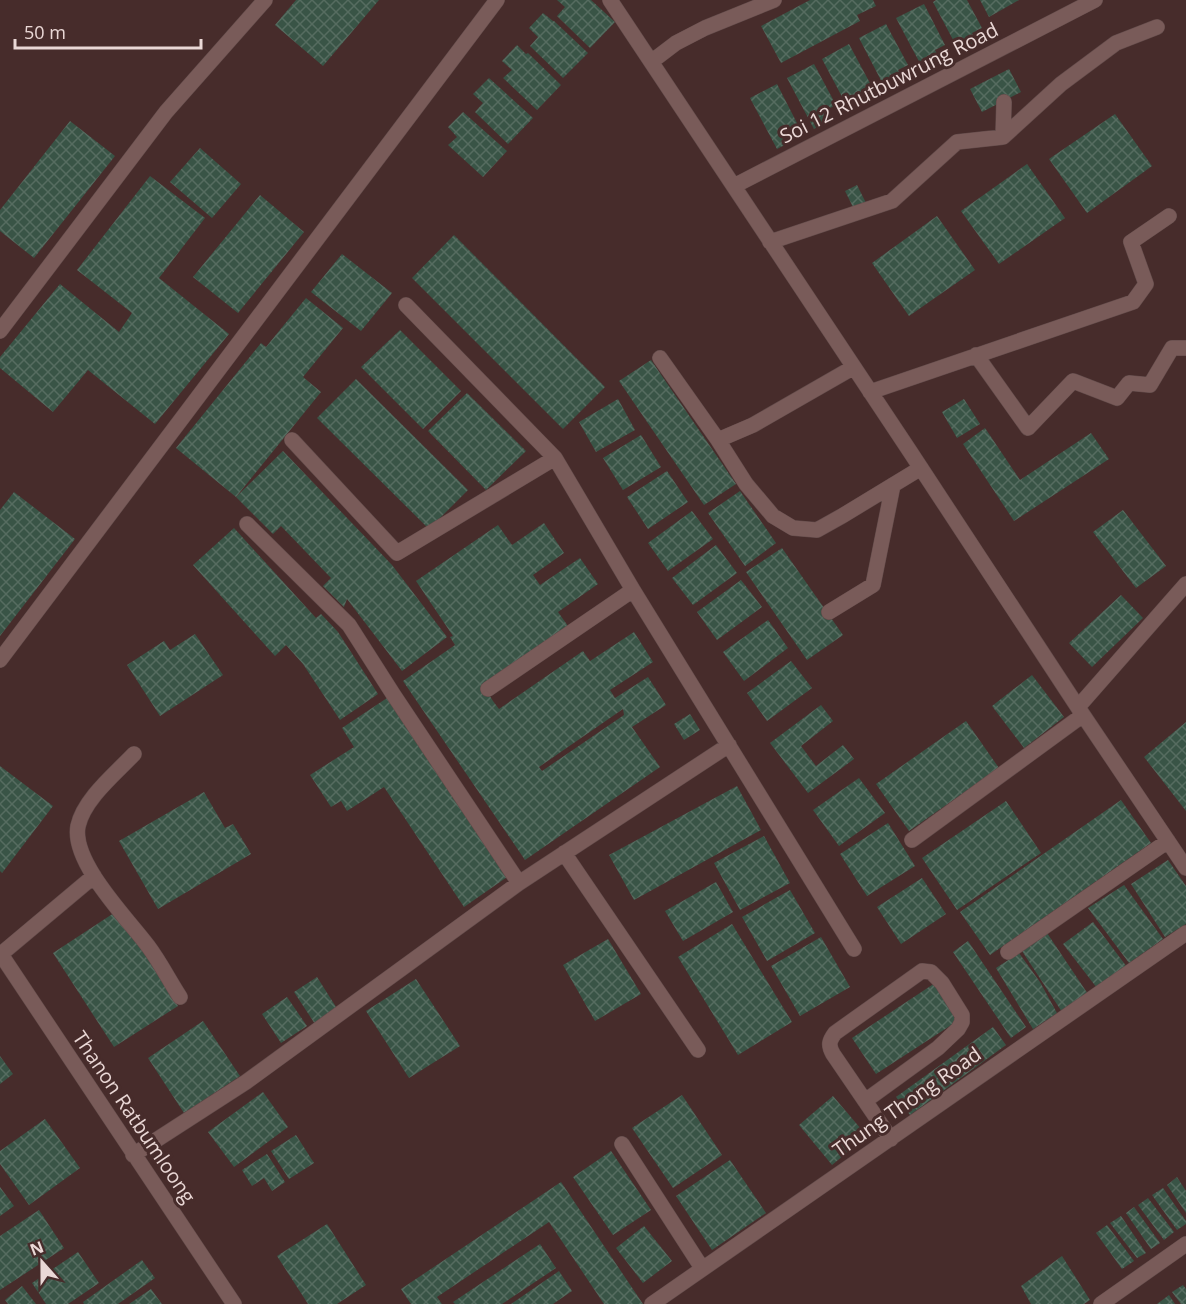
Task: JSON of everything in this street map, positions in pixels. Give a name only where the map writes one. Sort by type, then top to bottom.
[{"type":"street","points":[[0,331],[166,112],[265,0]]},
{"type":"street","points":[[0,660],[497,0]]},
{"type":"street","points":[[610,0],[1186,868]]},
{"type":"street","points":[[651,62],[676,43],[705,28],[774,0]]},
{"type":"street","name":"Soi 12 Rhutbuwrung Road","points":[[734,186],[1095,0]]},
{"type":"street","points":[[770,242],[892,201],[957,142],[1003,136],[1061,84],[1116,43],[1157,27]]},
{"type":"street","points":[[1003,136],[1004,102]]},
{"type":"street","points":[[870,392],[1133,302],[1146,284],[1131,242],[1170,216]]},
{"type":"street","points":[[406,305],[555,458],[633,590],[854,949]]},
{"type":"street","points":[[976,355],[1028,428],[1074,381],[1117,398],[1129,383],[1150,385],[1172,348],[1186,348]]},
{"type":"street","points":[[660,358],[746,484],[773,516],[793,528],[817,530],[921,468]]},
{"type":"street","points":[[718,440],[753,425],[854,367]]},
{"type":"street","points":[[292,440],[397,553],[555,458]]},
{"type":"street","points":[[829,612],[873,585],[893,484]]},
{"type":"street","points":[[247,524],[349,625],[519,883]]},
{"type":"street","points":[[912,840],[1081,711],[1186,584]]},
{"type":"street","points":[[488,689],[633,590]]},
{"type":"street","points":[[133,1155],[246,1082],[519,883],[729,745]]},
{"type":"street","points":[[134,754],[93,797],[82,814],[77,829],[81,851],[108,897],[148,947],[180,997]]},
{"type":"street","points":[[1008,952],[1168,841]]},
{"type":"street","points":[[564,853],[698,1050]]},
{"type":"street","points":[[1,953],[94,876]]},
{"type":"street","name":"Thung Thong Road","points":[[652,1304],[1186,933]]},
{"type":"street","name":"Thanon Ratbumloong","points":[[1,953],[234,1304]]},
{"type":"street","points":[[865,1101],[938,1048],[958,1029],[962,1022],[962,1015],[942,983],[931,972],[922,971],[835,1033],[829,1046],[833,1054],[865,1101],[891,1139]]},
{"type":"street","points":[[621,1144],[702,1269]]},
{"type":"street","points":[[1101,1304],[1186,1244]]},
{"type":"building","points":[[296,0],[379,0],[323,66],[275,25]]},
{"type":"building","points":[[557,0],[591,0],[615,22],[590,48],[557,16],[565,7]]},
{"type":"building","points":[[810,0],[873,0],[876,6],[857,15],[860,21],[781,63],[761,26]]},
{"type":"building","points":[[936,0],[967,0],[982,28],[972,33],[977,44],[960,53],[933,2]]},
{"type":"building","points":[[980,0],[1019,0],[989,17]]},
{"type":"building","points":[[924,4],[945,45],[935,50],[940,60],[923,69],[896,18]]},
{"type":"building","points":[[543,13],[588,53],[563,78],[530,46],[538,37],[529,28]]},
{"type":"building","points":[[886,24],[908,65],[898,70],[903,80],[886,90],[859,38]]},
{"type":"building","points":[[849,44],[871,85],[861,90],[866,101],[849,110],[822,59]]},
{"type":"building","points":[[517,45],[561,85],[537,110],[503,78],[512,70],[502,61]]},
{"type":"building","points":[[814,64],[836,105],[826,110],[831,120],[814,129],[787,78]]},
{"type":"building","points":[[1009,69],[1021,92],[982,112],[970,89]]},
{"type":"building","points":[[489,78],[533,118],[508,144],[475,112],[483,103],[473,94]]},
{"type":"building","points":[[777,84],[798,125],[789,130],[794,140],[777,149],[750,98]]},
{"type":"building","points":[[463,112],[507,151],[483,177],[448,145],[457,137],[448,127]]},
{"type":"building","points":[[1115,114],[1152,166],[1087,213],[1049,159]]},
{"type":"building","points":[[70,121],[115,156],[34,258],[0,231],[0,210]]},
{"type":"building","points":[[200,148],[241,184],[212,218],[170,182]]},
{"type":"building","points":[[1027,164],[1065,218],[999,264],[961,211]]},
{"type":"building","points":[[150,176],[205,218],[159,278],[229,334],[155,424],[88,370],[53,412],[0,368],[0,357],[60,284],[119,332],[132,313],[77,270]]},
{"type":"building","points":[[857,185],[866,203],[854,209],[845,191]]},
{"type":"building","points":[[260,195],[304,232],[238,313],[193,277]]},
{"type":"building","points":[[937,216],[975,270],[909,316],[872,263]]},
{"type":"building","points":[[454,235],[605,387],[563,429],[412,278]]},
{"type":"building","points":[[342,254],[392,293],[361,331],[311,292]]},
{"type":"building","points":[[306,298],[343,328],[303,377],[321,392],[236,497],[176,448],[261,343],[266,347]]},
{"type":"building","points":[[400,330],[461,391],[423,429],[361,367]]},
{"type":"building","points":[[651,360],[736,484],[704,505],[619,381]]},
{"type":"building","points":[[356,379],[468,490],[429,529],[317,418]]},
{"type":"building","points":[[467,393],[526,451],[486,490],[428,431]]},
{"type":"building","points":[[618,399],[635,430],[596,452],[579,422]]},
{"type":"building","points":[[964,399],[980,424],[957,438],[942,412]]},
{"type":"building","points":[[985,428],[1020,480],[1091,433],[1109,459],[1014,521],[963,444]]},
{"type":"building","points":[[641,435],[661,467],[623,490],[603,458]]},
{"type":"building","points":[[283,451],[392,565],[447,637],[402,671],[347,599],[344,607],[323,586],[331,578],[281,526],[273,534],[236,497]]},
{"type":"building","points":[[667,471],[688,502],[648,529],[627,497]]},
{"type":"building","points":[[740,491],[776,543],[745,566],[708,513]]},
{"type":"building","points":[[14,492],[75,539],[0,636],[0,510]]},
{"type":"building","points":[[1123,510],[1166,566],[1136,588],[1093,532]]},
{"type":"building","points":[[692,511],[713,539],[668,571],[648,543]]},
{"type":"building","points":[[544,523],[564,553],[533,575],[540,585],[580,558],[598,584],[558,612],[568,626],[483,685],[499,709],[583,651],[590,661],[634,632],[653,662],[610,690],[615,698],[648,677],[666,705],[632,727],[660,767],[525,860],[403,681],[455,645],[450,637],[453,636],[416,581],[498,525],[512,545]],"holes":[[[623,709],[624,715],[542,771],[539,767]]]},
{"type":"building","points":[[234,528],[316,618],[321,614],[338,632],[378,694],[340,720],[303,664],[286,645],[275,656],[193,565]]},
{"type":"building","points":[[716,545],[737,573],[693,605],[672,578]]},
{"type":"building","points":[[782,548],[843,635],[807,660],[746,572]]},
{"type":"building","points":[[741,580],[762,607],[717,640],[697,612]]},
{"type":"building","points":[[1121,595],[1143,618],[1092,667],[1069,643]]},
{"type":"building","points":[[768,620],[788,648],[744,681],[723,652]]},
{"type":"building","points":[[195,634],[223,675],[160,716],[127,665],[164,641],[170,650]]},
{"type":"building","points":[[791,661],[812,688],[767,721],[747,693]]},
{"type":"building","points":[[1032,675],[1064,717],[1024,748],[992,706]]},
{"type":"building","points":[[393,694],[513,873],[464,907],[384,787],[347,811],[341,801],[331,807],[310,775],[354,747],[342,728]]},
{"type":"building","points":[[821,705],[833,721],[801,746],[816,766],[843,745],[854,759],[808,793],[770,743]]},
{"type":"building","points":[[690,714],[700,730],[684,740],[674,724]]},
{"type":"building","points":[[966,721],[999,768],[909,831],[876,784]]},
{"type":"building","points":[[1186,722],[1186,811],[1144,757]]},
{"type":"building","points":[[0,766],[53,806],[2,873],[0,871]]},
{"type":"building","points":[[859,778],[885,813],[839,846],[813,810]]},
{"type":"building","points":[[737,786],[761,830],[634,900],[609,855]]},
{"type":"building","points":[[204,792],[225,828],[233,824],[251,854],[158,909],[119,841]]},
{"type":"building","points":[[1121,800],[1151,843],[990,955],[960,912]]},
{"type":"building","points":[[1006,801],[1041,853],[957,910],[922,858]]},
{"type":"building","points":[[888,823],[915,866],[867,896],[840,854]]},
{"type":"building","points":[[764,836],[790,883],[740,910],[714,863]]},
{"type":"building","points":[[1168,860],[1186,886],[1186,924],[1165,937],[1131,884]]},
{"type":"building","points":[[922,878],[946,914],[901,944],[877,907]]},
{"type":"building","points":[[716,882],[733,912],[683,941],[665,911]]},
{"type":"building","points":[[1124,885],[1163,939],[1129,963],[1088,908]]},
{"type":"building","points":[[790,890],[815,933],[767,961],[742,917]]},
{"type":"building","points":[[117,911],[178,1006],[114,1047],[53,953]]},
{"type":"building","points":[[1093,922],[1127,967],[1097,988],[1063,944]]},
{"type":"building","points":[[732,924],[792,1022],[738,1055],[678,957]]},
{"type":"building","points":[[1047,933],[1088,994],[1062,1012],[1022,951]]},
{"type":"building","points":[[821,937],[850,987],[800,1016],[771,966]]},
{"type":"building","points":[[608,939],[641,994],[595,1021],[563,965]]},
{"type":"building","points":[[968,941],[1026,1027],[1011,1038],[953,952]]},
{"type":"building","points":[[1019,953],[1040,982],[1057,1013],[1033,1029],[996,968]]},
{"type":"building","points":[[317,977],[338,1010],[315,1024],[294,992]]},
{"type":"building","points":[[416,979],[460,1046],[409,1078],[366,1011]]},
{"type":"building","points":[[935,983],[959,1020],[876,1074],[852,1038]]},
{"type":"building","points":[[287,997],[307,1026],[281,1043],[262,1014]]},
{"type":"building","points":[[203,1021],[240,1076],[184,1113],[148,1058]]},
{"type":"building","points":[[993,1027],[1006,1045],[910,1115],[896,1097]]},
{"type":"building","points":[[0,1056],[13,1074],[0,1084]]},
{"type":"building","points":[[263,1092],[288,1127],[234,1167],[208,1132]]},
{"type":"building","points":[[682,1095],[722,1155],[673,1188],[632,1128]]},
{"type":"building","points":[[833,1096],[867,1136],[832,1165],[799,1125]]},
{"type":"building","points":[[45,1119],[80,1168],[29,1205],[0,1164],[0,1151]]},
{"type":"building","points":[[296,1135],[314,1163],[289,1179],[271,1151]]},
{"type":"building","points":[[611,1151],[651,1210],[613,1235],[573,1177]]},
{"type":"building","points":[[267,1154],[285,1182],[272,1191],[264,1178],[252,1186],[242,1170]]},
{"type":"building","points":[[730,1160],[766,1213],[712,1250],[676,1196]]},
{"type":"building","points":[[1177,1177],[1186,1191],[1186,1213],[1167,1185]]},
{"type":"building","points":[[561,1182],[643,1304],[604,1304],[549,1222],[437,1297],[442,1304],[411,1304],[401,1289]]},
{"type":"building","points":[[0,1187],[14,1206],[0,1216]]},
{"type":"building","points":[[1163,1188],[1186,1221],[1186,1224],[1177,1230],[1152,1195]]},
{"type":"building","points":[[1148,1198],[1174,1232],[1164,1240],[1138,1205]]},
{"type":"building","points":[[1134,1207],[1160,1243],[1151,1249],[1126,1213]]},
{"type":"building","points":[[39,1210],[64,1248],[0,1290],[0,1236]]},
{"type":"building","points":[[1121,1216],[1146,1253],[1137,1258],[1110,1223]]},
{"type":"building","points":[[327,1224],[366,1285],[337,1304],[308,1304],[277,1256]]},
{"type":"building","points":[[1107,1225],[1134,1261],[1122,1269],[1096,1233]]},
{"type":"building","points":[[644,1226],[672,1261],[643,1283],[616,1248]]},
{"type":"building","points":[[540,1244],[556,1268],[502,1304],[455,1304],[453,1302]]},
{"type":"building","points":[[78,1252],[99,1283],[68,1304],[46,1304],[32,1283]]},
{"type":"building","points":[[1062,1256],[1090,1300],[1084,1304],[1031,1304],[1021,1286]]},
{"type":"building","points":[[142,1260],[155,1278],[118,1304],[84,1304],[83,1302]]},
{"type":"building","points":[[559,1271],[572,1291],[553,1304],[511,1304]]},
{"type":"building","points":[[1183,1285],[1186,1289],[1186,1304],[1181,1304],[1172,1292]]},
{"type":"building","points":[[22,1286],[36,1304],[8,1304],[5,1300]]},
{"type":"building","points":[[151,1289],[162,1304],[129,1304]]},
{"type":"building","points":[[1169,1295],[1175,1304],[1157,1304]]}]
